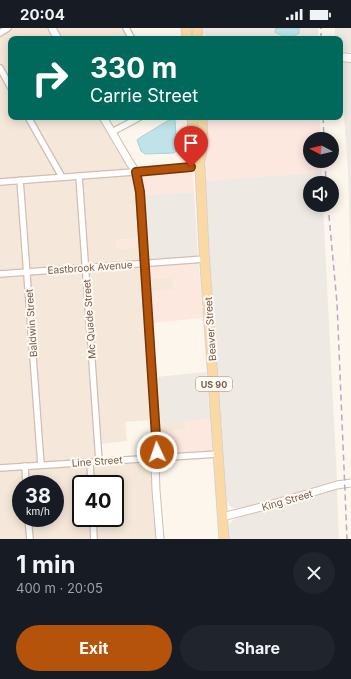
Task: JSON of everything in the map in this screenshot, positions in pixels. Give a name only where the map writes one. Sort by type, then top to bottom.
[{"type":"main road","name":"Beaver Street","points":[[192,120],[194,143],[200,167]]},
{"type":"main road","name":"Beaver Street","points":[[202,120],[203,143],[200,167],[224,539]]},
{"type":"street","points":[[0,33],[8,28]]},
{"type":"street","points":[[0,68],[8,83]]},
{"type":"street","points":[[30,120],[62,177]]},
{"type":"street","points":[[105,120],[136,172],[140,192],[156,426],[157,452],[155,462],[160,539]]},
{"type":"street","points":[[112,132],[134,120]]},
{"type":"street","points":[[0,182],[200,167]]},
{"type":"street","name":"Mc Quade Street","points":[[78,176],[98,461]]},
{"type":"street","name":"Baldwin Street","points":[[20,180],[41,465]]},
{"type":"street","name":"Eastbrook Avenue","points":[[0,274],[205,259]]},
{"type":"street","name":"Line Street","points":[[0,468],[218,454]]},
{"type":"street","points":[[90,462],[91,475]]},
{"type":"street","points":[[25,466],[26,475]]},
{"type":"street","name":"King Street","points":[[222,517],[337,485],[351,483]]},
{"type":"street","points":[[29,527],[30,539]]},
{"type":"street","points":[[93,527],[94,539]]},
{"type":"shaded area","points":[[0,28],[48,28],[52,36],[8,36],[8,120],[101,120],[134,177],[137,187],[139,238],[116,240],[117,249],[140,247],[153,420],[125,422],[127,441],[100,444],[102,459],[151,455],[157,539],[0,539]]},
{"type":"shaded area","points":[[55,28],[130,28],[134,36],[59,36]]},
{"type":"shaded area","points":[[201,28],[318,28],[318,36],[207,36],[202,32]]},
{"type":"shaded area","points":[[335,28],[351,28],[351,52],[343,51],[343,36],[335,36]]},
{"type":"shaded area","points":[[343,62],[351,63],[351,279],[348,170],[343,102]]},
{"type":"shaded area","points":[[205,120],[320,120],[321,132],[303,132],[303,168],[322,168],[322,172],[206,181]]},
{"type":"shaded area","points":[[192,163],[194,192],[143,195],[142,181],[137,169]]},
{"type":"shaded area","points":[[322,172],[322,176],[303,176],[303,212],[323,212],[337,480],[255,505],[238,508],[233,508],[227,501],[206,181]]},
{"type":"shaded area","points":[[194,192],[198,258],[148,261],[143,195]]},
{"type":"shaded area","points":[[139,238],[140,247],[117,249],[116,240]]},
{"type":"shaded area","points":[[198,258],[203,318],[152,323],[149,292],[173,290],[173,277],[149,279],[148,261]]},
{"type":"shaded area","points":[[173,277],[174,290],[149,292],[149,279]]},
{"type":"shaded area","points":[[206,372],[210,419],[159,424],[156,377]]},
{"type":"shaded area","points":[[210,419],[212,451],[161,454],[159,432],[186,430],[185,421]]},
{"type":"shaded area","points":[[185,421],[186,430],[159,432],[159,424]]},
{"type":"shaded area","points":[[337,489],[339,539],[229,539],[229,525],[238,517]]},
{"type":"water","points":[[276,28],[299,28],[299,33],[294,36],[284,36],[275,32]]},
{"type":"water","points":[[169,120],[175,120],[177,149],[174,153],[145,154],[141,151],[137,140]]},
{"type":"railway","points":[[321,28],[321,36]]},
{"type":"railway","points":[[323,120],[324,132]]},
{"type":"railway","points":[[325,168],[326,176]]},
{"type":"railway","points":[[329,212],[337,303],[347,539]]},
{"type":"route","points":[[157,452],[140,192],[136,172],[191,167]]}]
